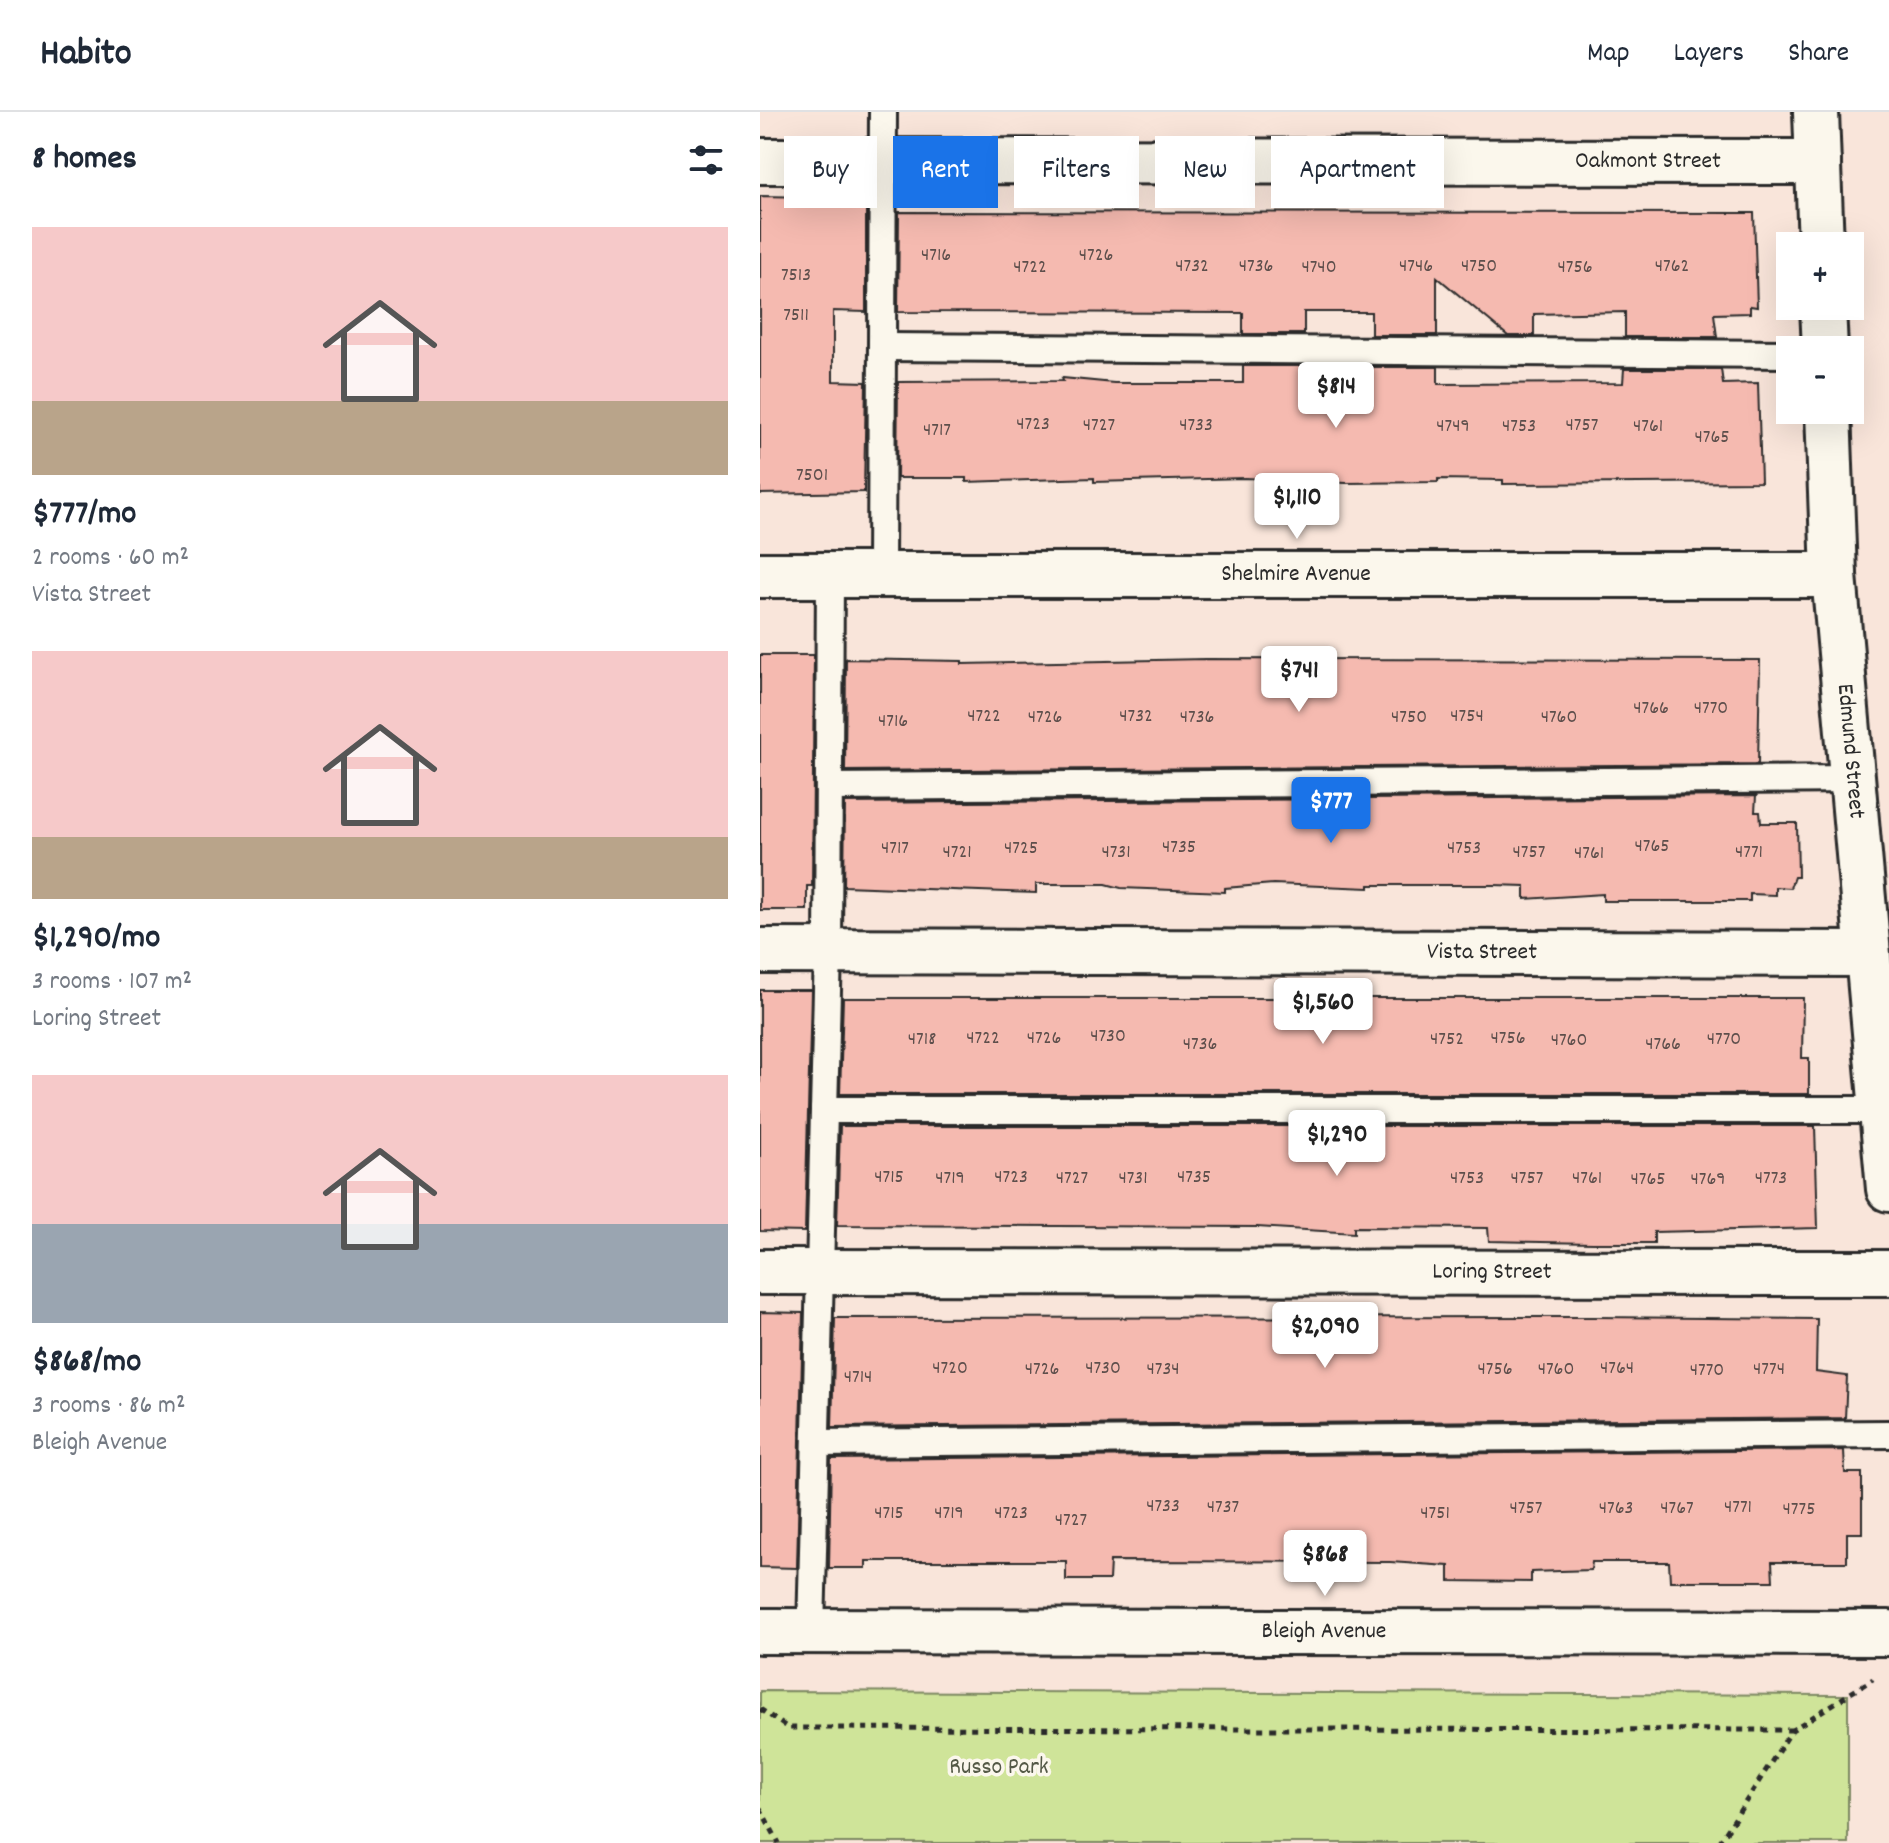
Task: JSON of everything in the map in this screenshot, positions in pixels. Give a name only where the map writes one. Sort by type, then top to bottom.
[{"type":"street","points":[[1816,112],[1820,232]]},
{"type":"street","name":"Oakmont Street","points":[[760,161],[1818,162]]},
{"type":"street","name":"Edmund Street","points":[[1829,424],[1834,575],[1889,1189]]},
{"type":"street","name":"Shelmire Avenue","points":[[760,575],[1834,575]]},
{"type":"street","name":"Vista Street","points":[[760,951],[1867,954]]},
{"type":"street","name":"Loring Street","points":[[760,1272],[1889,1273]]},
{"type":"street","name":"Bleigh Avenue","points":[[760,1631],[1889,1633]]},
{"type":"lane","points":[[881,574],[883,112]]},
{"type":"lane","points":[[883,347],[1776,354]]},
{"type":"lane","points":[[811,1631],[828,951],[830,574]]},
{"type":"lane","points":[[829,787],[1852,779]]},
{"type":"lane","points":[[824,1110],[1882,1110]]},
{"type":"lane","points":[[816,1443],[1889,1434]]},
{"type":"path","points":[[1719,1843],[1792,1730],[1873,1679]]},
{"type":"path","points":[[760,1709],[788,1728],[1792,1730]]},
{"type":"path","points":[[760,1808],[779,1843]]},
{"type":"green space","name":"Russo Park","points":[[760,1691],[1848,1695],[1848,1843],[760,1843]]},
{"type":"building","points":[[760,196],[784,196],[784,208],[866,208],[866,312],[833,311],[833,381],[866,382],[864,492],[760,494]]},
{"type":"building","points":[[899,212],[1754,213],[1757,307],[1750,306],[1750,313],[1714,314],[1717,337],[1625,337],[1625,312],[1534,314],[1534,336],[1508,336],[1437,277],[1437,335],[1371,335],[1371,312],[1304,312],[1304,334],[1243,334],[1243,313],[898,312]]},
{"type":"building","points":[[1243,366],[1304,366],[1304,383],[1370,382],[1371,367],[1438,367],[1438,384],[1623,383],[1624,369],[1721,369],[1723,384],[1758,383],[1761,482],[1503,484],[1503,480],[1438,479],[1438,482],[1346,483],[1245,478],[1094,482],[1094,478],[966,482],[966,478],[897,478],[898,382],[1063,381],[1062,378],[1114,383],[1243,383]]},
{"type":"building","points":[[760,655],[814,655],[812,886],[807,886],[807,910],[760,910]]},
{"type":"building","points":[[846,659],[962,661],[962,664],[1205,659],[1760,660],[1758,764],[845,771]]},
{"type":"building","points":[[1756,796],[1755,812],[1760,812],[1761,823],[1797,823],[1798,877],[1794,877],[1790,888],[1775,887],[1775,895],[1750,894],[1750,901],[1603,901],[1603,894],[1525,899],[1525,886],[1494,885],[1369,885],[1369,888],[1273,884],[1225,888],[1225,892],[1121,888],[1106,884],[1036,884],[1036,893],[844,886],[845,803]]},
{"type":"building","points":[[760,990],[811,990],[805,1232],[760,1231]]},
{"type":"building","points":[[843,998],[1803,998],[1802,1058],[1809,1058],[1809,1094],[840,1094]]},
{"type":"building","points":[[840,1126],[1815,1126],[1818,1228],[1654,1232],[1654,1243],[1593,1243],[1489,1241],[1488,1228],[1354,1227],[1354,1233],[1257,1227],[837,1225]]},
{"type":"building","points":[[760,1312],[803,1313],[797,1568],[760,1567]]},
{"type":"building","points":[[835,1318],[1817,1319],[1816,1372],[1847,1376],[1845,1418],[832,1427]]},
{"type":"building","points":[[1844,1450],[1845,1473],[1862,1473],[1862,1533],[1847,1533],[1847,1562],[1772,1562],[1773,1581],[1670,1581],[1669,1562],[1592,1562],[1591,1570],[1531,1572],[1531,1582],[1449,1581],[1449,1566],[1390,1562],[1110,1561],[1109,1580],[1066,1580],[1066,1561],[866,1561],[866,1568],[829,1568],[831,1459]]}]
